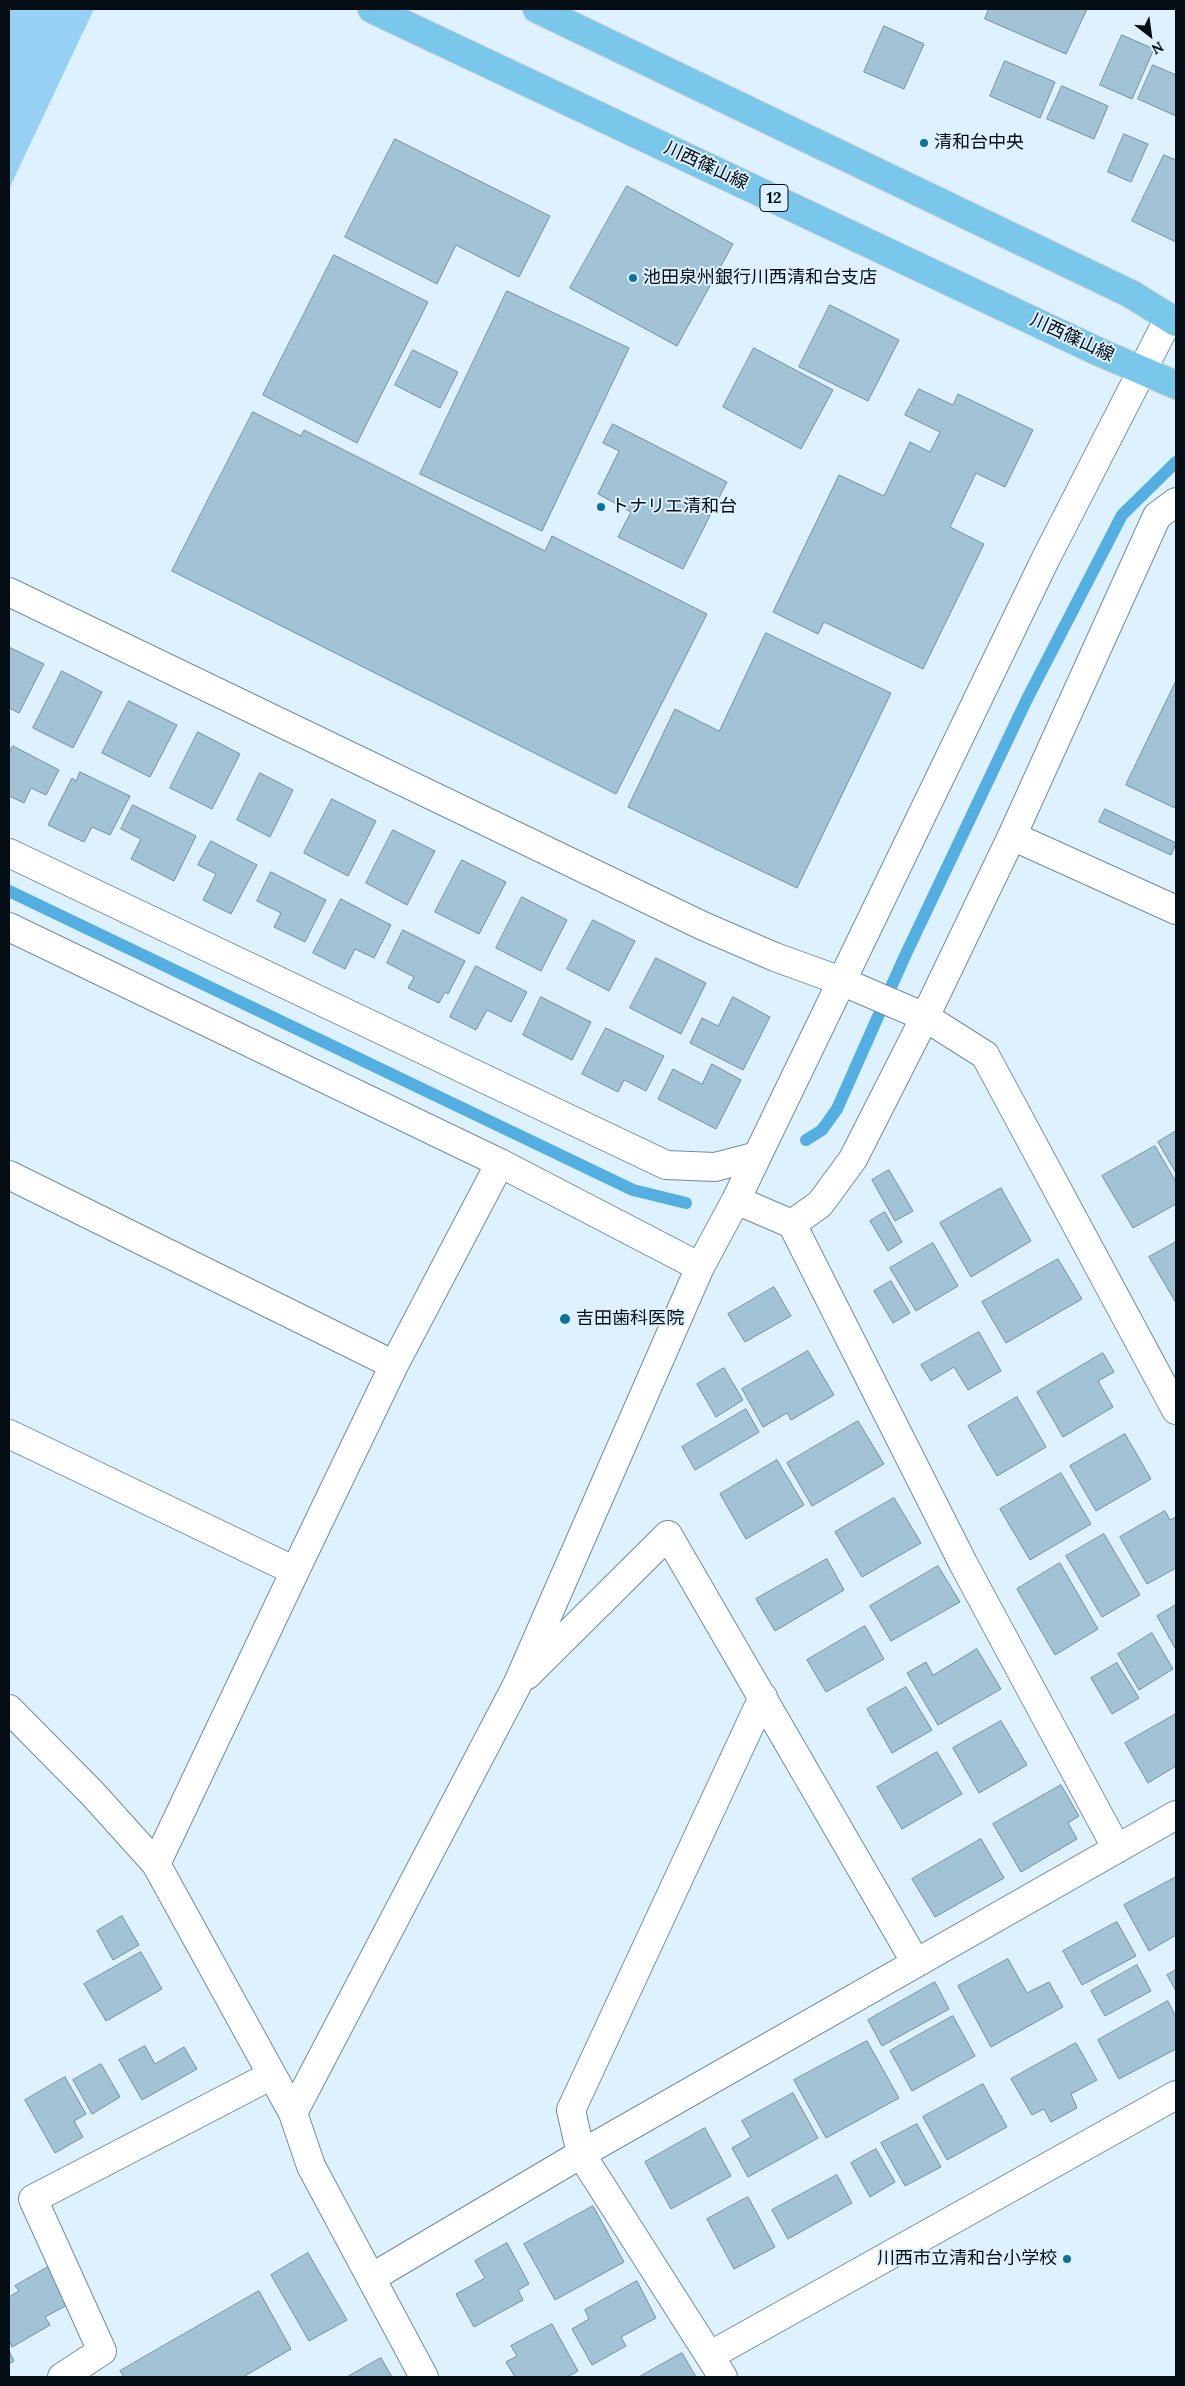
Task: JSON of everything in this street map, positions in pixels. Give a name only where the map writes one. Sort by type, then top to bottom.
[{"type":"main road","name":"川西篠山線","points":[[372,9],[1099,352],[1176,385]]},
{"type":"main road","points":[[537,9],[1131,294],[1173,320]]},
{"type":"street","points":[[293,2113],[517,1685],[700,1267],[757,1156],[852,986],[1046,560],[1143,370],[1173,320]]},
{"type":"street","points":[[792,1224],[820,1204],[853,1159],[918,1014],[1012,836],[1157,516],[1176,502]]},
{"type":"street","points":[[9,592],[703,926],[775,958],[852,986],[918,1014],[986,1055],[1176,1410]]},
{"type":"street","points":[[1012,836],[1176,910]]},
{"type":"street","points":[[9,853],[666,1165],[715,1167],[757,1156]]},
{"type":"street","points":[[9,926],[500,1163],[700,1267]]},
{"type":"street","points":[[156,1864],[394,1365],[500,1163]]},
{"type":"street","points":[[9,1175],[394,1365]]},
{"type":"street","points":[[736,1200],[792,1224],[964,1565],[1117,1849]]},
{"type":"street","points":[[9,1434],[295,1570]]},
{"type":"street","points":[[517,1685],[668,1535],[916,1964]]},
{"type":"street","points":[[763,1697],[571,2110],[581,2154],[717,2366],[1176,2095]]},
{"type":"street","points":[[9,1708],[92,1793],[156,1864],[293,2113],[311,2166],[424,2377]]},
{"type":"street","points":[[371,2278],[581,2154],[1176,1815]]},
{"type":"street","points":[[62,2377],[102,2351],[33,2199],[272,2075]]},
{"type":"shaded area","points":[[9,9],[94,9],[9,189]]},
{"type":"building","points":[[989,9],[1087,9],[1066,54],[985,19]]},
{"type":"building","points":[[884,26],[924,44],[904,89],[864,72]]},
{"type":"building","points":[[1122,35],[1154,49],[1132,99],[1100,85]]},
{"type":"building","points":[[1005,61],[1055,82],[1040,118],[990,96]]},
{"type":"building","points":[[1153,65],[1176,75],[1176,116],[1138,99]]},
{"type":"building","points":[[1062,86],[1108,106],[1094,139],[1047,119]]},
{"type":"building","points":[[1124,134],[1148,144],[1131,182],[1108,172]]},
{"type":"building","points":[[395,139],[550,216],[519,277],[456,245],[437,284],[345,237]]},
{"type":"building","points":[[1164,155],[1176,160],[1176,242],[1132,221]]},
{"type":"building","points":[[627,186],[733,244],[677,346],[570,288]]},
{"type":"building","points":[[334,255],[428,302],[357,443],[263,395]]},
{"type":"building","points":[[507,291],[629,348],[542,531],[420,474]]},
{"type":"building","points":[[830,305],[899,340],[868,401],[799,367]]},
{"type":"building","points":[[754,348],[833,390],[801,449],[723,407]]},
{"type":"building","points":[[413,350],[458,372],[440,408],[395,385]]},
{"type":"building","points":[[919,389],[953,405],[958,394],[1033,430],[1005,487],[976,473],[950,527],[984,544],[923,669],[824,622],[818,634],[773,612],[839,475],[884,496],[910,442],[930,452],[940,432],[905,415]]},
{"type":"building","points":[[253,412],[301,436],[304,430],[545,551],[552,536],[707,614],[616,794],[172,571]]},
{"type":"building","points":[[613,424],[727,482],[683,569],[618,537],[631,512],[598,494],[619,451],[603,443]]},
{"type":"building","points":[[766,633],[891,693],[797,888],[628,807],[675,709],[719,731]]},
{"type":"building","points":[[9,647],[44,664],[19,713],[9,708]]},
{"type":"building","points":[[62,671],[102,692],[73,748],[33,728]]},
{"type":"building","points":[[1176,681],[1176,806],[1175,808],[1126,785]]},
{"type":"building","points":[[129,701],[177,725],[150,777],[102,753]]},
{"type":"building","points":[[198,732],[240,754],[212,809],[170,788]]},
{"type":"building","points":[[13,746],[59,770],[46,795],[31,788],[24,803],[9,796],[9,754]]},
{"type":"building","points":[[80,772],[130,796],[110,835],[92,827],[84,842],[48,825],[72,778],[76,781]]},
{"type":"building","points":[[260,773],[293,790],[270,837],[237,820]]},
{"type":"building","points":[[332,799],[376,821],[348,876],[304,853]]},
{"type":"building","points":[[133,805],[196,836],[174,881],[131,859],[141,839],[121,829]]},
{"type":"building","points":[[1105,809],[1176,843],[1171,855],[1099,822]]},
{"type":"building","points":[[393,830],[435,851],[407,905],[366,883]]},
{"type":"building","points":[[211,841],[257,865],[231,914],[203,900],[216,874],[198,865]]},
{"type":"building","points":[[462,860],[506,882],[479,934],[435,912]]},
{"type":"building","points":[[271,872],[326,900],[305,942],[274,927],[281,913],[257,901]]},
{"type":"building","points":[[522,897],[567,920],[541,971],[496,948]]},
{"type":"building","points":[[341,899],[391,925],[374,958],[355,949],[345,969],[313,953]]},
{"type":"building","points":[[593,920],[635,941],[609,991],[567,969]]},
{"type":"building","points":[[403,930],[465,961],[448,994],[445,992],[439,1003],[408,988],[414,977],[387,963]]},
{"type":"building","points":[[656,958],[706,983],[681,1034],[630,1008]]},
{"type":"building","points":[[476,966],[527,992],[511,1022],[487,1010],[476,1030],[450,1017]]},
{"type":"building","points":[[541,997],[591,1022],[572,1060],[523,1035]]},
{"type":"building","points":[[733,997],[770,1017],[743,1070],[690,1043],[702,1018],[718,1026]]},
{"type":"building","points":[[606,1028],[664,1056],[646,1091],[624,1080],[618,1092],[582,1074]]},
{"type":"building","points":[[712,1064],[741,1080],[716,1129],[658,1099],[673,1069],[702,1084]]},
{"type":"building","points":[[1176,1131],[1176,1173],[1158,1142]]},
{"type":"building","points":[[1155,1146],[1176,1182],[1176,1204],[1133,1228],[1102,1176]]},
{"type":"building","points":[[889,1170],[913,1211],[895,1221],[872,1180]]},
{"type":"building","points":[[1001,1188],[1031,1241],[971,1277],[940,1223]]},
{"type":"building","points":[[885,1212],[902,1242],[888,1251],[870,1221]]},
{"type":"building","points":[[1176,1242],[1176,1303],[1149,1257]]},
{"type":"building","points":[[933,1243],[958,1286],[916,1311],[890,1268]]},
{"type":"building","points":[[1058,1259],[1082,1299],[1006,1343],[982,1302]]},
{"type":"building","points":[[891,1281],[910,1313],[893,1323],[874,1291]]},
{"type":"building","points":[[774,1287],[791,1316],[745,1342],[728,1314]]},
{"type":"building","points":[[979,1332],[1001,1371],[968,1390],[954,1367],[931,1381],[921,1365]]},
{"type":"building","points":[[808,1351],[834,1395],[791,1420],[787,1413],[763,1427],[742,1389]]},
{"type":"building","points":[[1103,1353],[1114,1372],[1098,1381],[1113,1407],[1063,1437],[1037,1392]]},
{"type":"building","points":[[724,1368],[743,1400],[716,1417],[697,1384]]},
{"type":"building","points":[[1017,1397],[1046,1447],[997,1476],[968,1426]]},
{"type":"building","points":[[746,1409],[759,1432],[695,1470],[682,1447]]},
{"type":"building","points":[[858,1421],[884,1464],[812,1506],[787,1463]]},
{"type":"building","points":[[1125,1434],[1151,1479],[1096,1511],[1070,1466]]},
{"type":"building","points":[[777,1460],[804,1505],[746,1539],[720,1494]]},
{"type":"building","points":[[1061,1473],[1091,1524],[1030,1560],[1000,1509]]},
{"type":"building","points":[[894,1498],[921,1543],[862,1577],[835,1532]]},
{"type":"building","points":[[1165,1511],[1170,1520],[1176,1517],[1176,1568],[1147,1584],[1120,1537]]},
{"type":"building","points":[[1104,1534],[1140,1595],[1102,1617],[1066,1556]]},
{"type":"building","points":[[827,1559],[844,1590],[775,1631],[756,1599]]},
{"type":"building","points":[[1060,1563],[1098,1629],[1055,1655],[1017,1589]]},
{"type":"building","points":[[938,1566],[960,1602],[891,1641],[870,1606]]},
{"type":"building","points":[[1176,1605],[1176,1650],[1157,1616]]},
{"type":"building","points":[[865,1626],[884,1659],[826,1692],[807,1660]]},
{"type":"building","points":[[1152,1633],[1173,1669],[1139,1690],[1118,1654]]},
{"type":"building","points":[[977,1649],[1001,1689],[938,1725],[907,1673],[926,1662],[933,1675]]},
{"type":"building","points":[[1117,1663],[1139,1698],[1112,1714],[1091,1678]]},
{"type":"building","points":[[906,1687],[932,1730],[892,1753],[867,1709]]},
{"type":"building","points":[[1176,1714],[1176,1766],[1148,1783],[1125,1743]]},
{"type":"building","points":[[1001,1721],[1027,1765],[979,1793],[953,1748]]},
{"type":"building","points":[[937,1752],[962,1794],[902,1829],[877,1787]]},
{"type":"building","points":[[1061,1785],[1079,1816],[1068,1823],[1077,1839],[1021,1872],[993,1824]]},
{"type":"building","points":[[981,1839],[1004,1878],[935,1917],[912,1879]]},
{"type":"building","points":[[1176,1877],[1176,1935],[1149,1951],[1124,1905]]},
{"type":"building","points":[[122,1916],[139,1945],[113,1960],[97,1931]]},
{"type":"building","points":[[1117,1922],[1136,1956],[1082,1985],[1063,1951]]},
{"type":"building","points":[[141,1952],[162,1989],[106,2021],[84,1984]]},
{"type":"building","points":[[1008,1959],[1027,1993],[1049,1982],[1063,2007],[991,2047],[958,1986]]},
{"type":"building","points":[[1137,1965],[1151,1991],[1105,2016],[1091,1991]]},
{"type":"building","points":[[1176,1970],[1176,1991],[1167,1975]]},
{"type":"building","points":[[935,1982],[949,2009],[882,2046],[868,2020]]},
{"type":"building","points":[[1168,2001],[1176,2017],[1176,2049],[1119,2079],[1098,2040]]},
{"type":"building","points":[[953,2016],[975,2056],[912,2091],[890,2051]]},
{"type":"building","points":[[867,2041],[899,2098],[826,2138],[794,2080]]},
{"type":"building","points":[[1076,2043],[1097,2080],[1071,2094],[1077,2108],[1051,2122],[1044,2109],[1032,2115],[1011,2079]]},
{"type":"building","points":[[145,2046],[155,2064],[184,2047],[197,2069],[142,2100],[119,2060]]},
{"type":"building","points":[[101,2064],[120,2097],[92,2114],[73,2080]]},
{"type":"building","points":[[65,2077],[86,2114],[74,2121],[83,2137],[55,2153],[25,2100]]},
{"type":"building","points":[[983,2084],[1007,2127],[947,2160],[923,2117]]},
{"type":"building","points":[[793,2093],[818,2138],[748,2177],[732,2148],[751,2137],[742,2121]]},
{"type":"building","points":[[917,2124],[941,2167],[905,2186],[881,2143]]},
{"type":"building","points":[[705,2128],[731,2176],[671,2209],[645,2162]]},
{"type":"building","points":[[876,2149],[895,2182],[870,2197],[851,2163]]},
{"type":"building","points":[[837,2175],[852,2203],[788,2239],[772,2210]]},
{"type":"building","points":[[748,2197],[775,2247],[734,2269],[707,2219]]},
{"type":"building","points":[[593,2206],[624,2262],[555,2300],[524,2244]]},
{"type":"building","points":[[507,2243],[529,2284],[518,2290],[523,2300],[474,2327],[456,2294],[485,2278],[475,2261]]},
{"type":"building","points":[[308,2253],[347,2320],[309,2341],[271,2275]]},
{"type":"building","points":[[50,2266],[71,2303],[45,2317],[50,2325],[12,2347],[9,2340],[9,2297],[19,2291],[15,2286]]},
{"type":"building","points":[[637,2281],[656,2318],[621,2337],[626,2346],[592,2365],[572,2329],[589,2319],[585,2310]]},
{"type":"building","points":[[259,2291],[291,2349],[243,2377],[124,2377],[120,2371]]},
{"type":"building","points":[[552,2324],[578,2371],[567,2377],[515,2377],[506,2362],[517,2356],[511,2346]]},
{"type":"building","points":[[9,2351],[14,2361],[9,2364]]},
{"type":"building","points":[[682,2353],[696,2377],[639,2377]]},
{"type":"building","points":[[381,2358],[392,2377],[347,2377]]},
{"type":"waterway","points":[[806,1140],[822,1130],[837,1109],[904,958],[1027,699],[1122,515],[1176,462]]},
{"type":"waterway","points":[[9,891],[633,1190],[686,1203]]},
{"type":"place","name":"清和台中央","points":[[924,143]]},
{"type":"place","name":"池田泉州銀行川西清和台支店","points":[[633,278]]},
{"type":"place","name":"トナリエ清和台","points":[[601,507]]},
{"type":"place","name":"吉田歯科医院","points":[[565,1319]]},
{"type":"place","name":"川西市立清和台小学校","points":[[1067,2259]]}]
